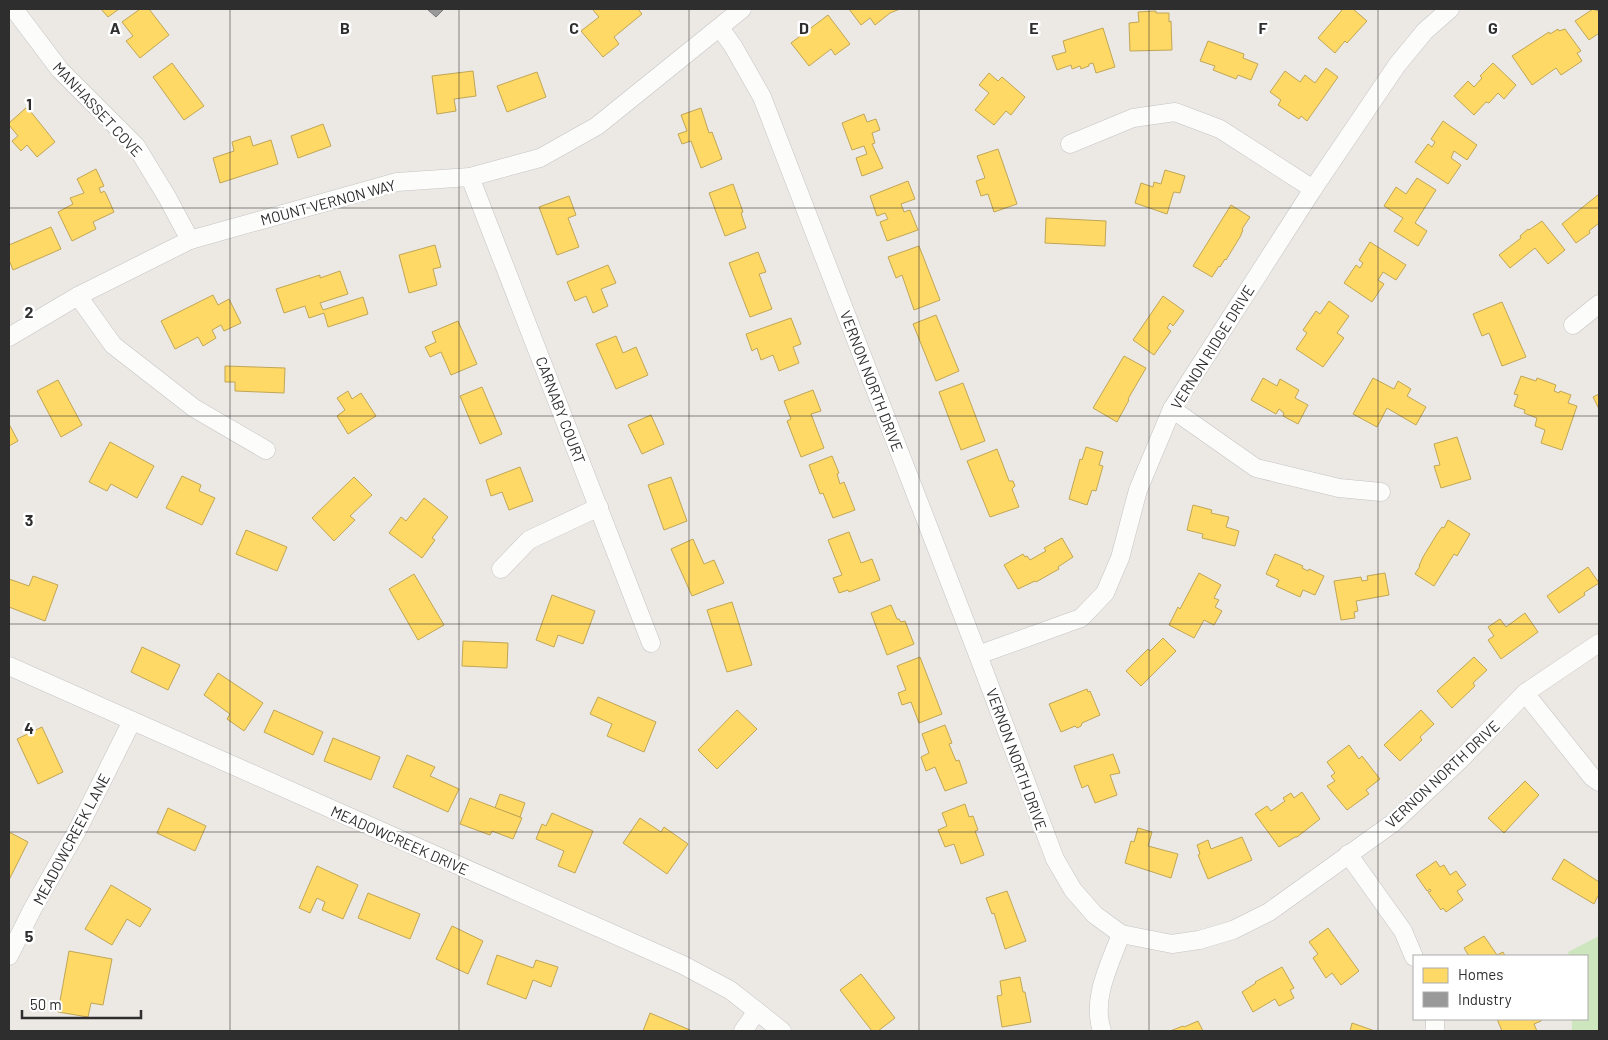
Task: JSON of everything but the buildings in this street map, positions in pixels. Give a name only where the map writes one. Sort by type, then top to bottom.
[{"type":"street","name":"MANHASSET COVE","points":[[14,9],[60,70],[136,146],[190,240]]},
{"type":"street","name":"MOUNT VERNON WAY","points":[[9,337],[78,296],[190,240],[397,182],[470,177],[540,158],[597,126],[742,9]]},
{"type":"street","name":"VERNON RIDGE DRIVE","points":[[978,655],[1081,618],[1105,593],[1120,558],[1138,490],[1172,408],[1313,189],[1397,65],[1425,31],[1450,9]]},
{"type":"street","name":"VERNON NORTH DRIVE","points":[[720,28],[733,46],[762,97],[978,655],[1054,859],[1073,890],[1095,915],[1121,934],[1172,944],[1199,940],[1233,930],[1270,912],[1393,823],[1460,760],[1525,692],[1599,643]]},
{"type":"street","points":[[1070,144],[1134,118],[1175,112],[1220,129],[1313,189]]},
{"type":"street","name":"CARNABY COURT","points":[[470,177],[651,643]]},
{"type":"street","points":[[78,296],[113,345],[194,408],[266,450]]},
{"type":"street","points":[[1573,325],[1599,304]]},
{"type":"street","points":[[1172,408],[1256,468],[1339,488],[1381,492]]},
{"type":"street","points":[[501,570],[529,540],[599,507]]},
{"type":"street","name":"MEADOWCREEK DRIVE","points":[[9,666],[683,965],[730,990],[782,1031]]},
{"type":"street","points":[[1525,692],[1592,777],[1599,782]]},
{"type":"street","name":"MEADOWCREEK LANE","points":[[9,956],[33,908],[78,829],[132,721]]},
{"type":"street","points":[[1348,854],[1403,931],[1413,955]]},
{"type":"street","points":[[1102,1031],[1100,1023],[1100,992],[1121,934]]},
{"type":"street","points":[[743,1031],[757,1011]]},
{"type":"green space","points":[[1599,936],[1599,1031],[1572,1031],[1572,1020],[1588,1020],[1588,955],[1569,955],[1568,952]]}]
